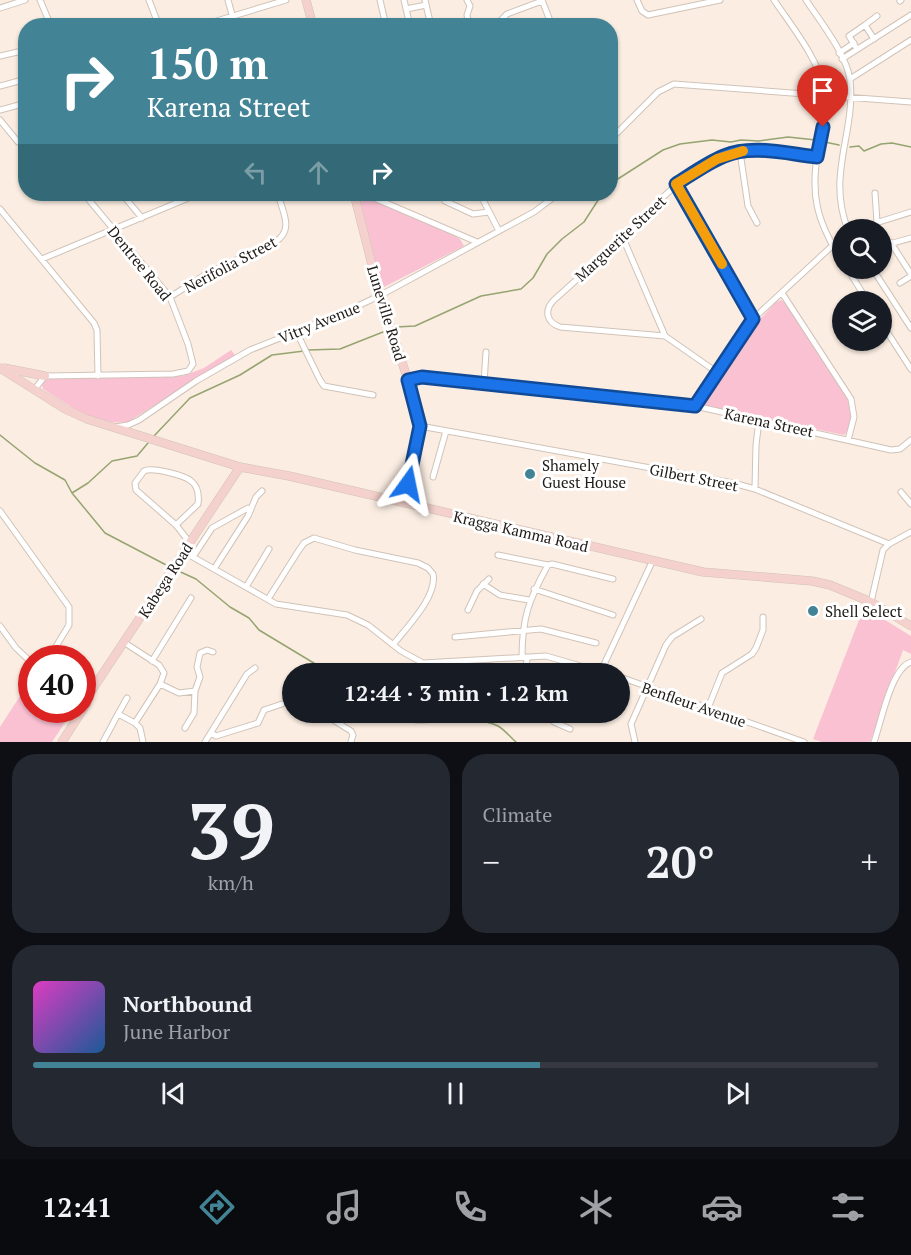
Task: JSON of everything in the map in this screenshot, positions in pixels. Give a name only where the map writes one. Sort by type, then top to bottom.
[{"type":"main road","points":[[306,0],[310,18]]},
{"type":"main road","name":"Luneville Road","points":[[356,201],[420,426],[404,503]]},
{"type":"main road","points":[[0,368],[45,376]]},
{"type":"main road","name":"Kragga Kamma Road","points":[[0,368],[76,414],[111,428],[240,467],[290,476],[652,562],[716,574],[812,581],[830,585],[871,602],[911,626]]},
{"type":"main road","name":"Kabega Road","points":[[96,686],[240,467]]},
{"type":"main road","points":[[57,742],[70,723]]},
{"type":"main road","name":"Kabega Road","points":[[62,742],[72,723]]},
{"type":"street","points":[[0,8],[25,0]]},
{"type":"street","points":[[40,0],[48,18]]},
{"type":"street","points":[[149,0],[156,18]]},
{"type":"street","points":[[228,0],[232,16]]},
{"type":"street","points":[[226,18],[286,0]]},
{"type":"street","points":[[380,0],[385,18]]},
{"type":"street","points":[[404,0],[409,18]]},
{"type":"street","points":[[467,0],[470,6],[468,18]]},
{"type":"street","points":[[503,18],[531,2],[542,0],[549,18]]},
{"type":"street","points":[[637,0],[644,14],[648,15],[720,0]]},
{"type":"street","points":[[695,406],[753,319],[832,246],[817,209],[815,193],[825,94],[817,68],[774,0]]},
{"type":"street","points":[[806,0],[840,56],[850,79],[851,96],[838,187],[845,219]]},
{"type":"street","points":[[406,9],[426,3],[429,18]]},
{"type":"street","points":[[840,56],[874,39],[911,15]]},
{"type":"street","points":[[856,46],[849,36],[877,16]]},
{"type":"street","points":[[865,25],[874,39]]},
{"type":"street","points":[[850,79],[911,40]]},
{"type":"street","points":[[0,56],[18,52]]},
{"type":"street","points":[[0,86],[18,81]]},
{"type":"street","points":[[618,132],[658,92],[674,84],[911,102]]},
{"type":"street","points":[[0,110],[18,105]]},
{"type":"street","points":[[0,120],[18,142]]},
{"type":"street","name":"Marguerite Street","points":[[665,336],[554,325],[547,314],[550,303],[623,237],[676,184],[717,159],[755,150],[817,157]]},
{"type":"street","points":[[740,152],[748,206],[757,223]]},
{"type":"street","points":[[676,184],[753,319]]},
{"type":"street","points":[[875,193],[877,219]]},
{"type":"street","name":"Dentree Road","points":[[90,201],[170,297],[193,364],[188,371],[173,374],[98,376]]},
{"type":"street","points":[[128,201],[142,218]]},
{"type":"street","points":[[42,259],[182,201]]},
{"type":"street","name":"Nerifolia Street","points":[[170,297],[208,273],[280,238],[287,228],[280,201]]},
{"type":"street","points":[[381,201],[477,242]]},
{"type":"street","points":[[445,201],[471,214],[489,212]]},
{"type":"street","points":[[484,201],[499,231]]},
{"type":"street","name":"Vitry Avenue","points":[[111,428],[133,423],[196,381],[250,350],[381,295],[534,212],[549,201]]},
{"type":"street","points":[[0,209],[96,326],[98,376],[45,376],[34,390]]},
{"type":"street","points":[[887,219],[911,212]]},
{"type":"street","points":[[623,237],[665,336],[717,373]]},
{"type":"street","points":[[892,243],[911,237]]},
{"type":"street","points":[[892,245],[911,275],[900,283]]},
{"type":"street","points":[[879,279],[911,328]]},
{"type":"street","points":[[782,292],[851,399],[854,417],[848,440]]},
{"type":"street","points":[[296,331],[324,386],[373,395]]},
{"type":"street","points":[[892,340],[911,369]]},
{"type":"street","points":[[484,383],[486,352]]},
{"type":"street","name":"Karena Street","points":[[408,380],[422,377],[695,406],[895,450],[904,447],[911,440]]},
{"type":"street","points":[[755,489],[759,420]]},
{"type":"street","name":"Gilbert Street","points":[[420,426],[755,489],[890,544]]},
{"type":"street","points":[[433,477],[446,431]]},
{"type":"street","points":[[176,525],[198,504],[195,484],[188,478],[153,469],[144,471],[135,483],[136,490],[176,525],[189,543]]},
{"type":"street","points":[[214,569],[256,497],[262,491]]},
{"type":"street","points":[[901,492],[911,504]]},
{"type":"street","points":[[193,557],[212,528],[251,509]]},
{"type":"street","points":[[0,511],[69,607],[69,626],[57,645]]},
{"type":"street","points":[[871,602],[882,554],[890,544],[911,532]]},
{"type":"street","points":[[268,599],[304,543],[314,538],[422,564],[433,574],[434,586],[393,645]]},
{"type":"street","points":[[246,586],[269,549]]},
{"type":"street","points":[[183,554],[193,557],[268,599],[290,607],[346,615],[368,626],[418,661],[427,663],[550,656],[574,663]]},
{"type":"street","points":[[498,555],[552,564],[613,579]]},
{"type":"street","points":[[605,663],[652,562]]},
{"type":"street","points":[[525,663],[523,631],[529,600],[548,565]]},
{"type":"street","points":[[468,610],[475,595],[489,579]]},
{"type":"street","points":[[483,584],[497,594],[529,600]]},
{"type":"street","points":[[534,589],[613,615]]},
{"type":"street","points":[[152,661],[191,598]]},
{"type":"street","points":[[708,708],[722,673],[752,654],[756,648],[763,630],[763,617]]},
{"type":"street","points":[[635,742],[631,724],[667,642],[701,619]]},
{"type":"street","points":[[0,626],[18,650]]},
{"type":"street","points":[[455,637],[536,629],[596,643]]},
{"type":"street","points":[[125,643],[162,667],[164,671],[160,684],[135,723]]},
{"type":"street","points":[[185,728],[194,713],[195,691],[200,682],[197,667],[200,653],[207,650],[213,652]]},
{"type":"street","points":[[874,742],[892,686],[903,667],[911,662]]},
{"type":"street","points":[[215,737],[247,674],[255,668]]},
{"type":"street","name":"Benfleur Avenue","points":[[630,681],[804,742]]},
{"type":"street","points":[[160,684],[178,693],[195,691]]},
{"type":"street","points":[[103,742],[128,698]]},
{"type":"street","points":[[205,742],[258,723],[264,710],[282,704]]},
{"type":"street","points":[[118,714],[140,728],[143,742]]},
{"type":"street","points":[[338,723],[351,731],[353,735],[351,742]]},
{"type":"street","points":[[557,723],[570,729]]},
{"type":"shaded area","points":[[376,201],[453,235],[460,239],[464,246],[384,287],[380,284],[359,202]]},
{"type":"shaded area","points":[[781,300],[787,304],[847,398],[851,418],[844,435],[709,407],[704,404],[705,396],[752,328],[776,302]]},
{"type":"shaded area","points":[[231,350],[235,355],[128,422],[94,418],[43,389],[42,385],[45,380],[50,379],[183,376],[204,368]]},
{"type":"shaded area","points":[[864,607],[911,636],[911,654],[903,650],[870,742],[822,742],[813,739]]},
{"type":"shaded area","points":[[18,699],[18,723],[64,723],[52,742],[0,742],[0,727]]},
{"type":"waterway","points":[[618,179],[663,150],[680,144],[712,140],[759,141],[788,137],[816,140]]},
{"type":"waterway","points":[[825,142],[839,145]]},
{"type":"waterway","points":[[850,147],[859,146],[864,151],[881,144],[892,143],[911,147]]},
{"type":"waterway","points":[[396,327],[415,326],[481,296],[521,289],[533,278],[547,254],[584,222],[598,201]]},
{"type":"waterway","points":[[308,350],[340,349],[388,330]]},
{"type":"waterway","points":[[154,436],[190,398],[240,375],[272,355],[304,351]]},
{"type":"waterway","points":[[0,435],[35,463],[65,480],[72,493],[105,533],[170,567]]},
{"type":"waterway","points":[[72,493],[88,483],[112,461],[137,456],[148,443]]},
{"type":"waterway","points":[[174,569],[196,579],[230,607],[249,618],[259,630],[314,663]]},
{"type":"waterway","points":[[488,723],[503,729],[516,742]]},
{"type":"slow traffic","points":[[722,264],[676,184],[725,155],[743,151]]},
{"type":"place","name":"Shamely Guest House","points":[[530,474]]},
{"type":"place","name":"Shell Select","points":[[813,611]]},
{"type":"route","points":[[408,484],[420,426],[408,380],[422,377],[695,406],[753,319],[676,184],[717,159],[740,152],[755,150],[817,157],[823,127]]}]
